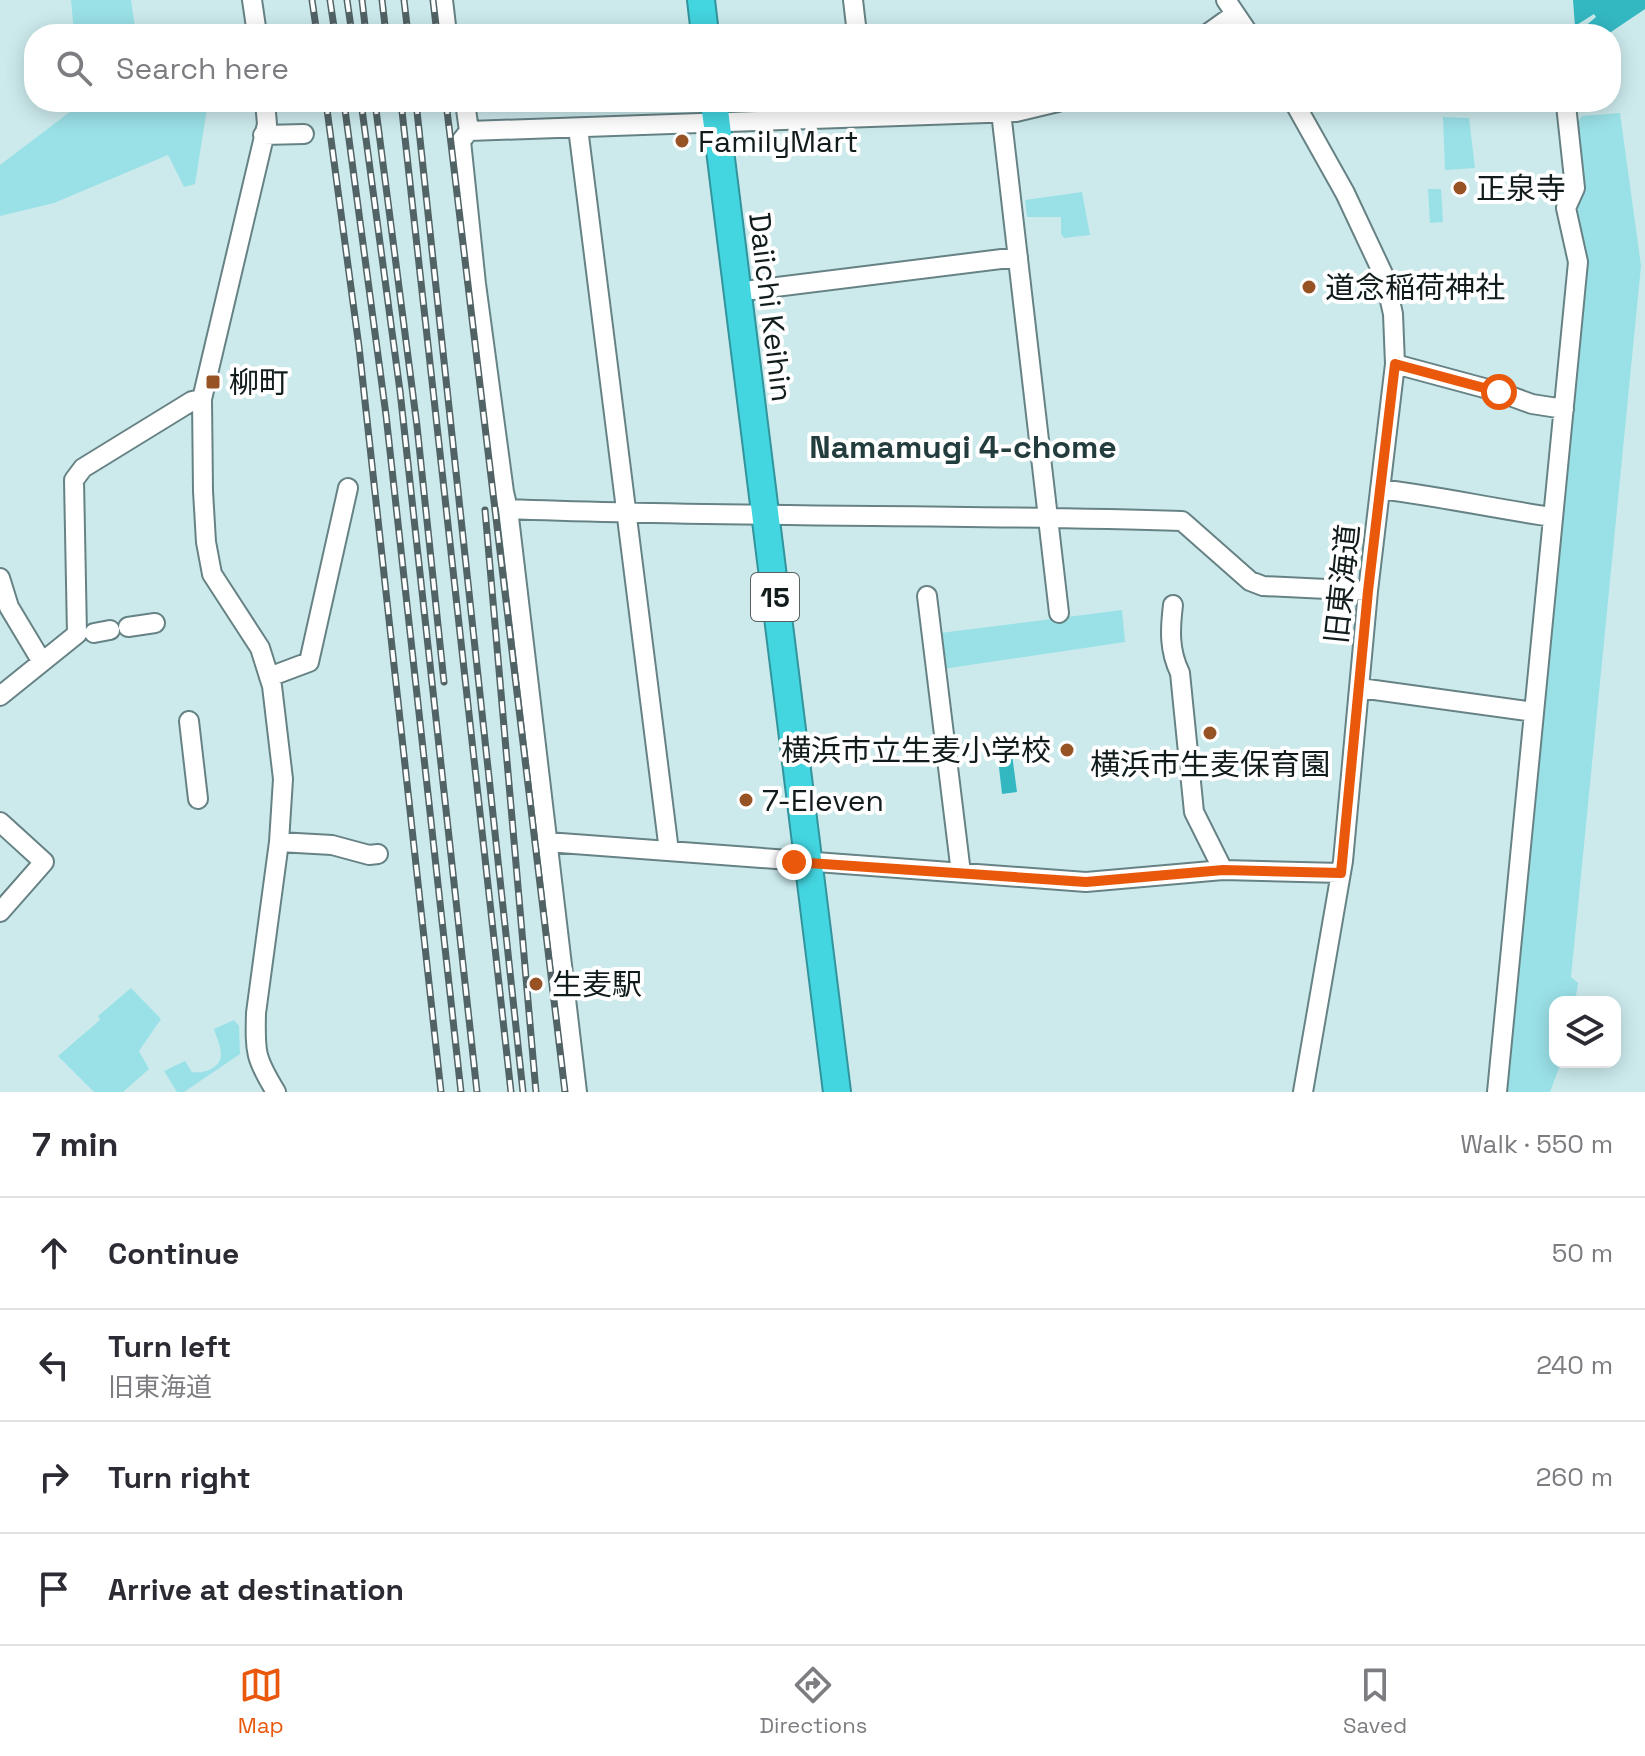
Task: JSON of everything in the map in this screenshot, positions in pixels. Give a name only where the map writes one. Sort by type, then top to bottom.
[{"type":"highway","points":[[701,0],[704,24]]},
{"type":"highway","points":[[716,0],[719,24]]},
{"type":"highway","name":"Daiichi Keihin","points":[[722,112],[752,290],[772,517]]},
{"type":"highway","name":"Daiichi Keihin","points":[[722,112],[815,863],[837,1092]]},
{"type":"highway","name":"Daiichi Keihin","points":[[815,863],[850,1092]]},
{"type":"street","points":[[252,0],[256,24]]},
{"type":"street","points":[[443,0],[446,24]]},
{"type":"street","points":[[853,0],[856,24]]},
{"type":"street","points":[[266,112],[267,124],[202,399],[203,491],[206,542],[212,574],[260,648],[277,716],[283,779],[279,842],[255,1035],[256,1056],[274,1091]]},
{"type":"street","points":[[466,112],[469,131],[461,141],[473,252],[504,492],[556,842],[577,1092]]},
{"type":"street","points":[[469,131],[578,128],[722,112]]},
{"type":"street","points":[[1001,112],[1059,613]]},
{"type":"street","name":"旧東海道","points":[[1299,112],[1385,278],[1393,314],[1395,364],[1368,591],[1341,873],[1303,1092]]},
{"type":"street","points":[[1497,1092],[1578,262],[1566,208],[1575,188],[1567,112]]},
{"type":"street","points":[[578,128],[669,851]]},
{"type":"street","points":[[263,135],[304,134]]},
{"type":"street","points":[[752,290],[1018,257]]},
{"type":"street","points":[[1395,364],[1532,404],[1564,409]]},
{"type":"street","points":[[98,632],[74,480],[83,468],[192,401],[202,399]]},
{"type":"street","points":[[269,677],[309,662],[348,488]]},
{"type":"street","points":[[1380,489],[1441,496],[1553,517]]},
{"type":"street","points":[[508,509],[772,517],[1048,517],[1182,521],[1250,581],[1263,586],[1368,591]]},
{"type":"street","points":[[0,578],[9,607],[42,662]]},
{"type":"street","points":[[927,596],[961,873]]},
{"type":"street","points":[[1173,605],[1169,631],[1172,657],[1180,673],[1194,812],[1223,870]]},
{"type":"street","points":[[0,696],[42,662],[98,632],[163,622]]},
{"type":"street","points":[[1360,680],[1534,712]]},
{"type":"street","points":[[189,721],[198,799]]},
{"type":"street","points":[[0,822],[44,862],[0,912]]},
{"type":"street","points":[[279,842],[332,845],[369,855],[378,854]]},
{"type":"street","points":[[556,842],[1086,882],[1223,870],[1341,873]]},
{"type":"shaded area","points":[[71,0],[131,0],[135,24],[73,24]]},
{"type":"shaded area","points":[[1573,0],[1645,0],[1645,9],[1621,25],[1588,24],[1596,17],[1594,14],[1575,24]]},
{"type":"shaded area","points":[[70,112],[206,112],[195,184],[184,187],[168,155],[54,203],[0,216],[0,165]]},
{"type":"shaded area","points":[[1620,113],[1641,266],[1571,977],[1578,983],[1576,996],[1549,996],[1549,1068],[1559,1068],[1550,1092],[1503,1092],[1578,225],[1576,124],[1582,116]]},
{"type":"shaded area","points":[[1443,117],[1469,118],[1475,168],[1445,170]]},
{"type":"shaded area","points":[[1428,189],[1441,189],[1443,222],[1430,223]]},
{"type":"shaded area","points":[[1082,192],[1090,235],[1064,238],[1061,234],[1061,217],[1027,217],[1025,200]]},
{"type":"shaded area","points":[[1122,610],[1125,642],[943,669],[940,633]]},
{"type":"shaded area","points":[[1010,739],[1017,792],[1002,794],[996,741]]},
{"type":"shaded area","points":[[131,988],[161,1019],[139,1051],[149,1069],[123,1092],[94,1092],[58,1056]]},
{"type":"shaded area","points":[[234,1020],[239,1026],[240,1054],[184,1092],[177,1092],[164,1071],[185,1061],[192,1072],[215,1067],[221,1054],[214,1029]]},
{"type":"railway","points":[[312,0],[316,24]]},
{"type":"railway","points":[[330,0],[334,24]]},
{"type":"railway","points":[[347,0],[351,24]]},
{"type":"railway","points":[[362,0],[365,24]]},
{"type":"railway","points":[[382,0],[385,24]]},
{"type":"railway","points":[[404,0],[407,24]]},
{"type":"railway","points":[[433,0],[436,24]]},
{"type":"railway","points":[[327,112],[359,347],[441,1092]]},
{"type":"railway","points":[[345,112],[386,415],[461,1092]]},
{"type":"railway","points":[[362,112],[400,391],[477,1092]]},
{"type":"railway","points":[[376,112],[417,426],[444,682]]},
{"type":"railway","points":[[402,112],[511,1092]]},
{"type":"railway","points":[[417,112],[523,1092]]},
{"type":"railway","points":[[447,112],[565,1092]]},
{"type":"railway","points":[[485,510],[536,1092]]},
{"type":"place","name":"FamilyMart","points":[[682,141]]},
{"type":"place","name":"正泉寺","points":[[1460,188]]},
{"type":"place","name":"道念稲荷神社","points":[[1309,287]]},
{"type":"place","name":"柳町","points":[[213,382]]},
{"type":"place","name":"横浜市生麦保育園","points":[[1210,733]]},
{"type":"place","name":"横浜市立生麦小学校","points":[[1067,750]]},
{"type":"place","name":"7-Eleven","points":[[746,800]]},
{"type":"place","name":"生麦駅","points":[[536,984]]},
{"type":"district","name":"Namamugi 4-chome","points":[[963,447]]},
{"type":"route","points":[[794,862],[1086,882],[1223,870],[1341,873],[1368,591],[1395,364],[1499,392]]}]
